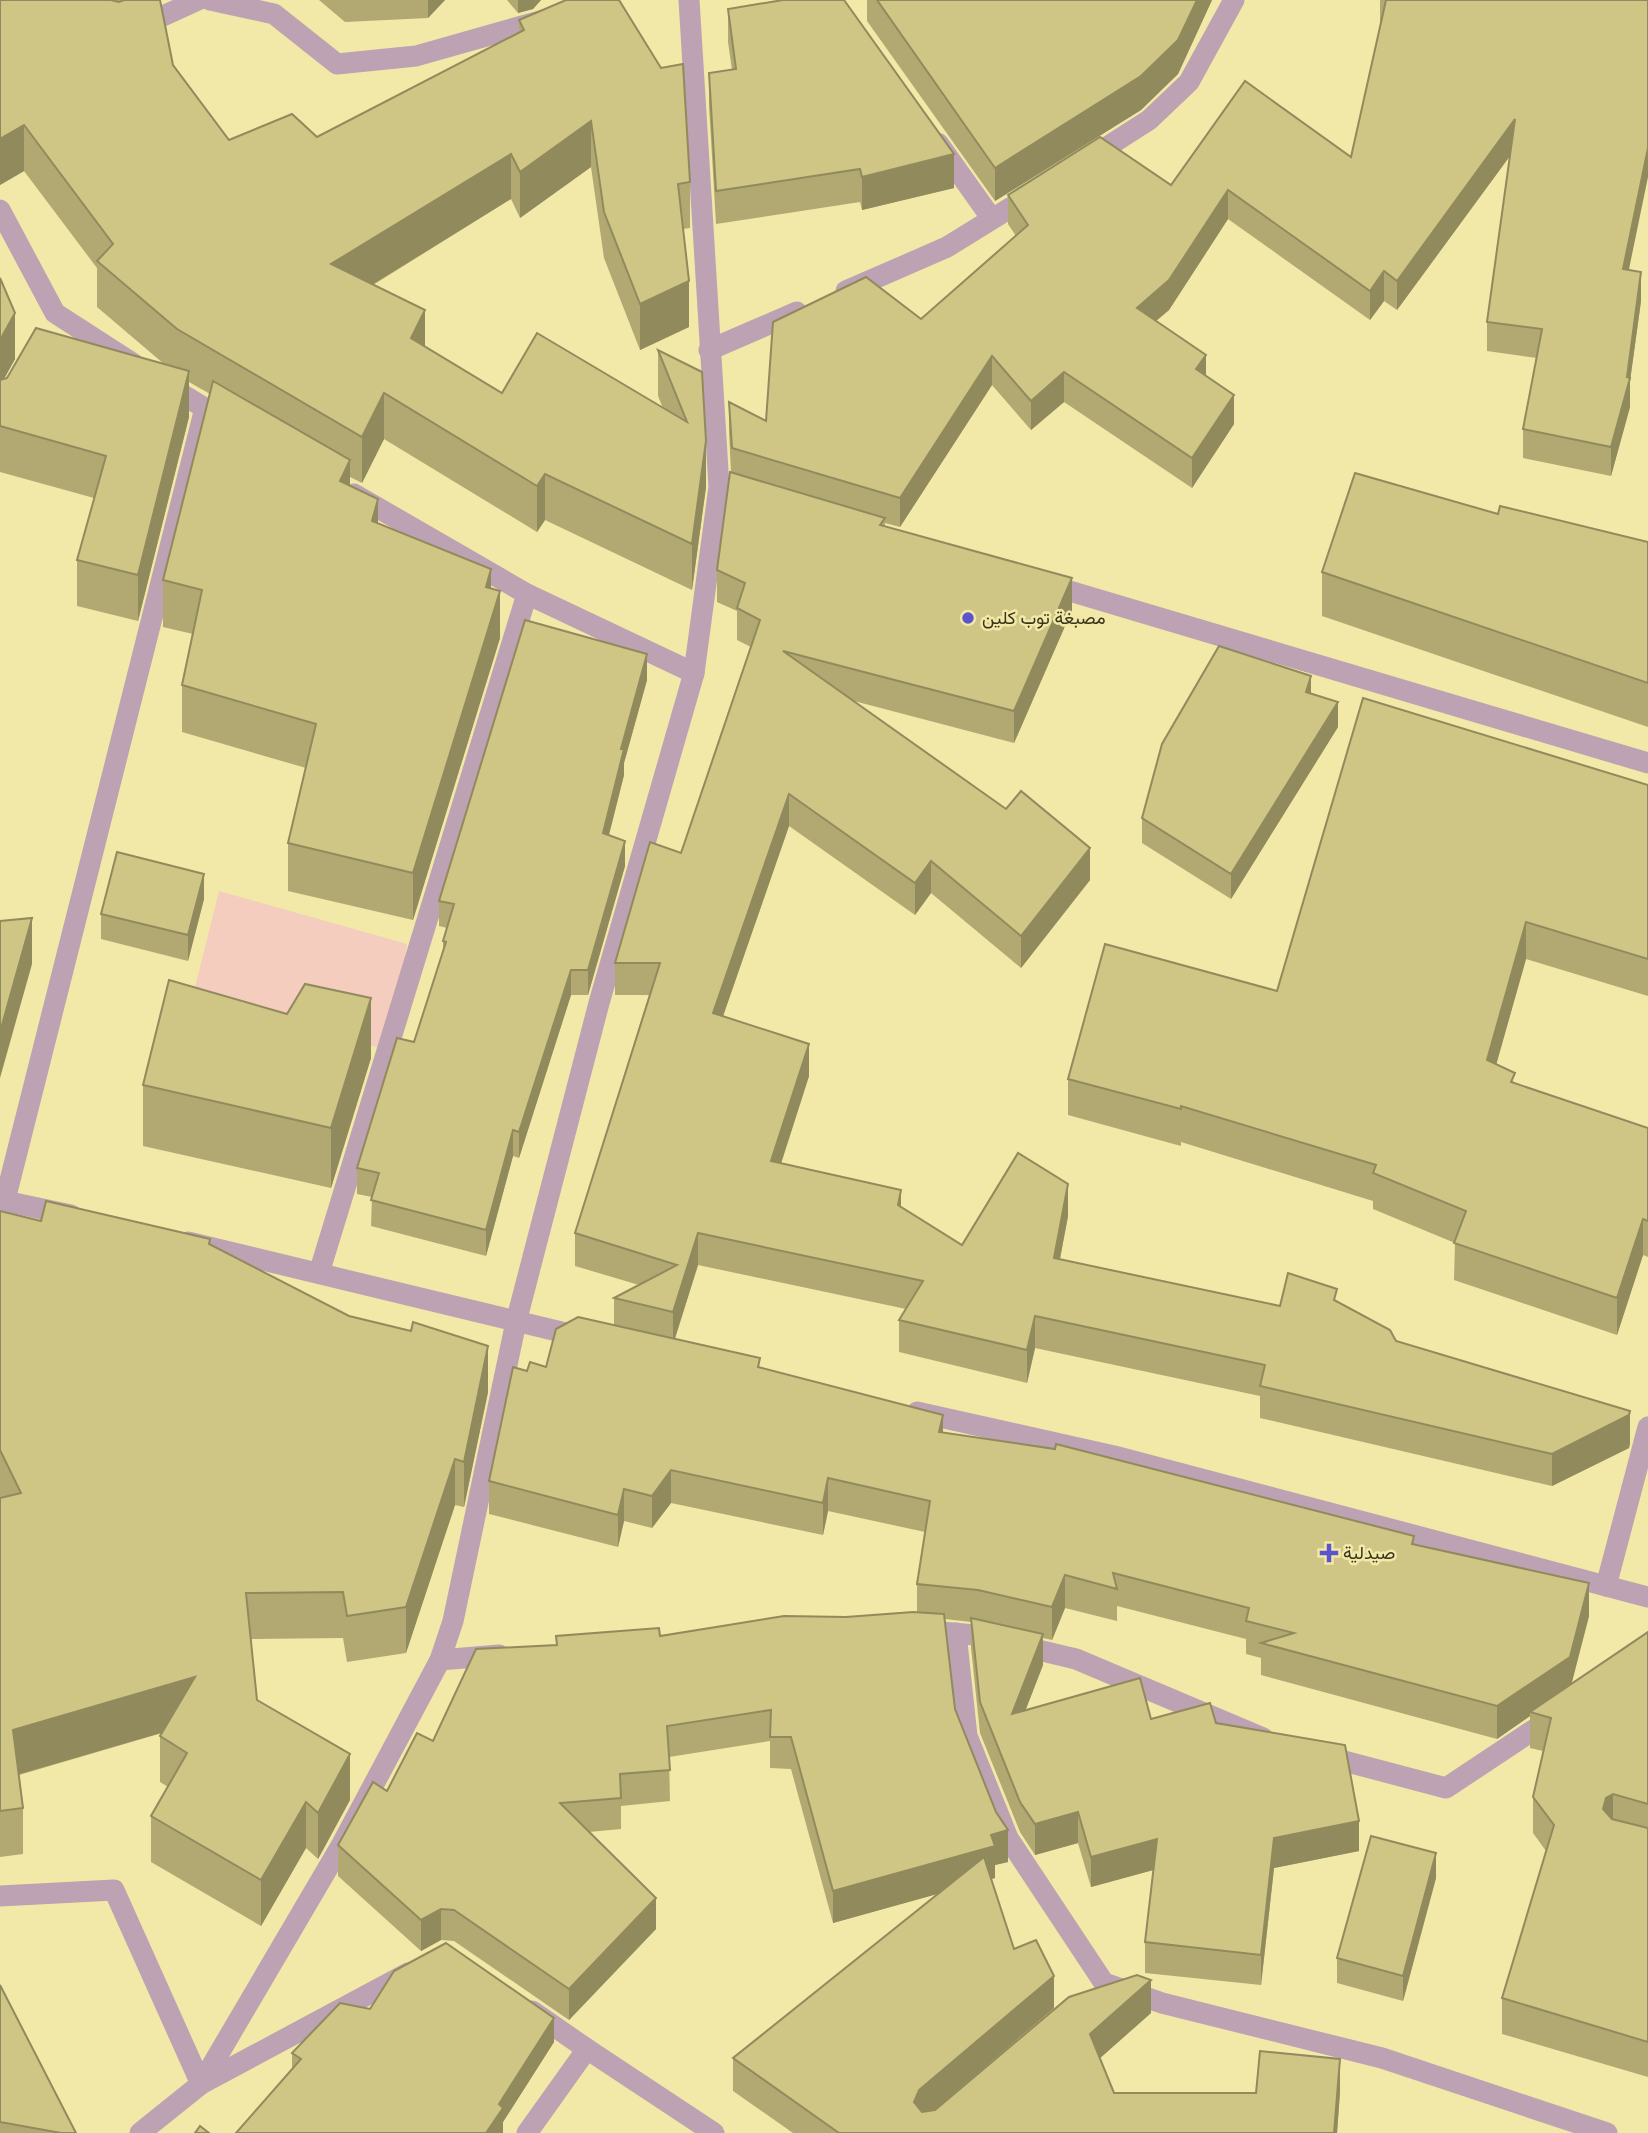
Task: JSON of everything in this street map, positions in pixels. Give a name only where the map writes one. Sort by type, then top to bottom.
[{"type":"street","points":[[121,35],[198,0]]},
{"type":"street","points":[[210,0],[274,14],[337,64],[416,56],[572,11]]},
{"type":"street","points":[[201,2084],[342,1844],[440,1660],[453,1621],[516,1322],[599,1003],[694,673],[719,487],[689,0]]},
{"type":"street","points":[[1070,170],[1149,120],[1189,82],[1234,0]]},
{"type":"street","points":[[922,121],[992,219]]},
{"type":"street","points":[[709,350],[947,247],[1048,184]]},
{"type":"street","points":[[0,210],[55,313],[252,436]]},
{"type":"street","points":[[43,336],[55,313]]},
{"type":"street","points":[[86,1219],[3,1200],[205,408]]},
{"type":"street","points":[[336,484],[527,594],[694,673]]},
{"type":"street","points":[[719,487],[745,495]]},
{"type":"street","points":[[1024,578],[1648,763]]},
{"type":"street","points":[[319,1273],[527,594]]},
{"type":"street","points":[[166,1237],[598,1340]]},
{"type":"street","points":[[897,1407],[1114,1456],[1648,1597]]},
{"type":"street","points":[[1606,1586],[1648,1427]]},
{"type":"street","points":[[894,1628],[956,1633],[1076,1659],[1289,1746],[1446,1788],[1569,1706]]},
{"type":"street","points":[[956,1633],[967,1736],[1008,1838],[1104,1983],[1162,2003],[1382,2058],[1607,2133]]},
{"type":"street","points":[[440,1660],[523,1653]]},
{"type":"street","points":[[0,1896],[114,1890],[201,2084]]},
{"type":"street","points":[[140,2133],[201,2084],[422,1965]]},
{"type":"street","points":[[1084,2001],[1104,1983]]},
{"type":"street","points":[[512,1997],[714,2133]]},
{"type":"street","points":[[527,2133],[587,2049]]},
{"type":"shaded area","points":[[219,891],[407,944],[391,1050],[190,1007]]},
{"type":"building","points":[[0,0],[160,0],[173,65],[229,140],[292,114],[317,137],[524,30],[519,20],[566,0],[619,0],[661,68],[683,64],[690,182],[678,184],[689,281],[640,304],[604,212],[591,121],[520,172],[511,154],[331,264],[425,310],[411,338],[502,393],[537,333],[687,422],[658,350],[702,372],[706,441],[692,544],[545,474],[537,486],[384,393],[362,437],[177,329],[97,261],[113,244],[24,125],[0,139]]},
{"type":"building","points":[[783,0],[844,0],[954,154],[862,177],[860,169],[716,191],[709,73],[736,69],[728,9]]},
{"type":"building","points":[[877,0],[1197,0],[1178,40],[1141,76],[995,168]]},
{"type":"building","points":[[1386,0],[1648,0],[1648,148],[1623,269],[1641,272],[1627,377],[1630,378],[1611,447],[1523,429],[1542,329],[1487,322],[1515,119],[1397,281],[1384,271],[1370,291],[1228,190],[1169,280],[1137,308],[1206,355],[1196,369],[1234,395],[1192,458],[1064,372],[1031,401],[992,356],[900,498],[732,448],[729,402],[766,421],[773,322],[866,277],[921,319],[1028,225],[1008,195],[1100,137],[1171,185],[1245,81],[1351,157]]},
{"type":"building","points":[[0,278],[15,313],[0,340]]},
{"type":"building","points":[[36,328],[189,371],[138,575],[77,560],[106,456],[0,426],[0,380],[7,378]]},
{"type":"building","points":[[213,381],[350,460],[340,481],[378,499],[372,521],[491,569],[486,587],[500,591],[413,873],[288,843],[316,724],[182,685],[202,590],[163,580]]},
{"type":"building","points":[[730,472],[885,518],[880,525],[1072,578],[1014,711],[783,651],[1006,809],[1021,791],[1090,848],[1021,936],[931,861],[915,883],[789,794],[713,1013],[809,1044],[771,1161],[901,1190],[898,1205],[962,1245],[1018,1153],[1068,1184],[1054,1258],[1280,1306],[1288,1273],[1337,1289],[1334,1300],[1390,1330],[1396,1341],[1630,1411],[1629,1415],[1552,1454],[1260,1386],[1265,1365],[1035,1316],[1027,1350],[899,1320],[923,1281],[698,1233],[673,1312],[614,1298],[677,1265],[575,1233],[660,963],[615,963],[650,842],[681,853],[760,620],[737,608],[745,583],[717,570]]},
{"type":"building","points":[[1355,473],[1498,514],[1500,506],[1648,542],[1648,683],[1322,572]]},
{"type":"building","points":[[525,620],[647,654],[621,749],[624,749],[603,833],[625,841],[588,970],[571,970],[519,1132],[513,1130],[486,1230],[371,1200],[379,1173],[357,1168],[397,1038],[414,1042],[446,942],[443,941],[454,904],[439,901]]},
{"type":"building","points":[[1219,646],[1311,676],[1306,692],[1338,702],[1231,874],[1142,818],[1162,744]]},
{"type":"building","points":[[1363,698],[1648,785],[1648,959],[1526,922],[1487,1060],[1515,1073],[1511,1082],[1648,1128],[1648,1221],[1643,1219],[1617,1298],[1454,1243],[1466,1211],[1373,1173],[1376,1165],[1181,1106],[1181,1109],[1068,1079],[1105,944],[1277,991]]},
{"type":"building","points":[[117,852],[204,874],[188,935],[101,914]]},
{"type":"building","points":[[32,918],[0,1032],[0,921]]},
{"type":"building","points":[[169,980],[287,1014],[305,984],[371,998],[331,1128],[143,1085]]},
{"type":"building","points":[[46,1201],[210,1239],[209,1244],[349,1316],[411,1331],[413,1322],[488,1346],[464,1462],[455,1459],[406,1607],[347,1616],[343,1592],[246,1593],[257,1700],[350,1754],[318,1813],[306,1802],[261,1880],[151,1816],[187,1753],[160,1736],[195,1677],[13,1730],[23,1808],[0,1811],[0,1498],[21,1493],[0,1450],[0,1211],[41,1221]]},
{"type":"building","points":[[578,1317],[760,1358],[758,1367],[943,1415],[939,1432],[1055,1449],[1056,1444],[1414,1536],[1412,1544],[1589,1583],[1570,1657],[1497,1706],[1261,1643],[1294,1633],[1246,1621],[1249,1608],[1113,1573],[1117,1589],[1065,1575],[1052,1607],[978,1590],[917,1584],[930,1501],[828,1478],[823,1503],[671,1470],[652,1496],[624,1489],[618,1515],[489,1481],[513,1367],[527,1371],[530,1362],[546,1367],[556,1329]]},
{"type":"building","points":[[913,1612],[944,1614],[955,1709],[996,1812],[1008,1830],[991,1835],[995,1846],[833,1891],[791,1737],[770,1737],[771,1710],[667,1726],[670,1770],[620,1774],[621,1798],[560,1803],[656,1898],[569,1989],[454,1910],[441,1909],[421,1920],[338,1845],[373,1782],[387,1791],[417,1733],[433,1741],[476,1649],[557,1645],[556,1636],[659,1628],[660,1636],[784,1616],[846,1617]]},
{"type":"building","points":[[971,1618],[1043,1634],[1012,1714],[1140,1678],[1151,1719],[1210,1703],[1216,1723],[1345,1745],[1359,1821],[1274,1838],[1261,1955],[1145,1942],[1157,1839],[1091,1857],[1078,1812],[1035,1824],[1020,1802],[980,1702]]},
{"type":"building","points":[[1648,1632],[1648,1804],[1613,1794],[1606,1798],[1603,1809],[1612,1819],[1648,1828],[1648,2042],[1502,1998],[1554,1825],[1533,1797],[1551,1718],[1530,1712]]},
{"type":"building","points":[[1371,1836],[1436,1853],[1403,1976],[1337,1958]]},
{"type":"building","points":[[984,1857],[1014,1949],[1036,1940],[1054,1976],[919,2090],[914,2102],[922,2112],[935,2110],[1069,1997],[1137,1975],[1151,1980],[1090,2034],[1114,2093],[1256,2093],[1260,2051],[1340,2059],[1334,2133],[839,2133],[733,2058]]},
{"type":"building","points":[[446,1943],[554,2018],[499,2104],[503,2108],[486,2133],[236,2133],[301,2059],[292,2053],[340,2003],[370,2009],[394,1971]]},
{"type":"building","points":[[0,1985],[76,2133],[61,2133],[0,2122]]},
{"type":"building","points":[[200,2126],[209,2133],[195,2133]]},
{"type":"place","name":"مصبغة توب كلين","points":[[968,618]]},
{"type":"place","name":"صيدلية","points":[[1329,1553]]}]
